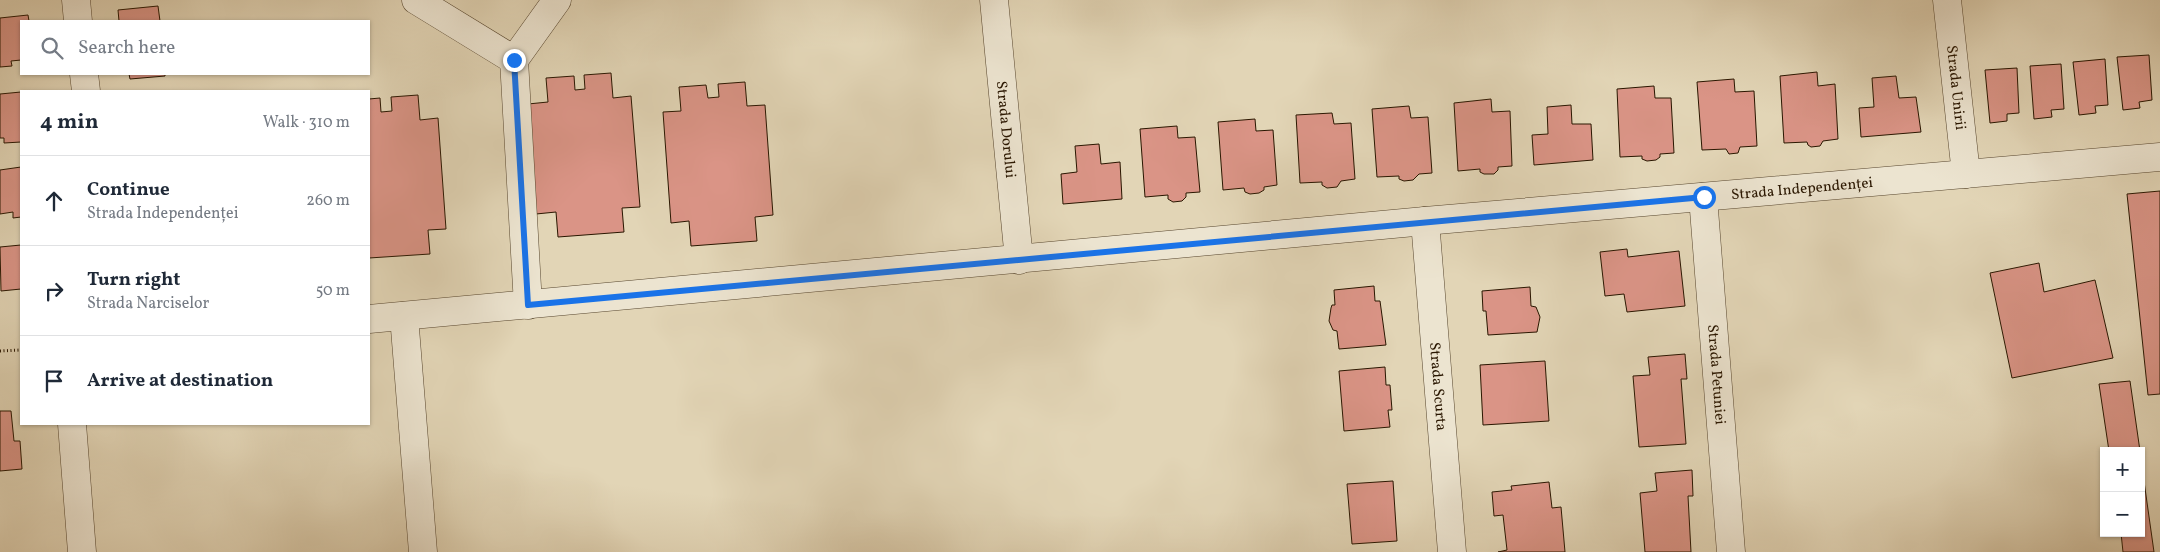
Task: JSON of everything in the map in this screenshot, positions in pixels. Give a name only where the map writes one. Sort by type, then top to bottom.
[{"type":"street","points":[[76,0],[78,20]]},
{"type":"street","points":[[416,0],[514,60]]},
{"type":"street","points":[[528,305],[514,60],[557,0]]},
{"type":"street","name":"Strada Dorului","points":[[994,0],[1019,260]]},
{"type":"street","name":"Strada Unirii","points":[[1947,0],[1966,174]]},
{"type":"street","points":[[84,75],[86,90]]},
{"type":"street","name":"Strada Independenței","points":[[370,319],[1425,221],[2160,157]]},
{"type":"street","name":"Strada Petuniei","points":[[1704,197],[1731,552]]},
{"type":"street","name":"Strada Scurta","points":[[1425,221],[1452,552]]},
{"type":"street","points":[[404,316],[423,552]]},
{"type":"street","points":[[72,425],[82,552]]},
{"type":"path","points":[[0,352],[20,350]]},
{"type":"building","points":[[158,6],[160,20],[119,20],[118,10]]},
{"type":"building","points":[[28,15],[29,20],[20,20],[20,60],[11,61],[12,66],[0,67],[0,18]]},
{"type":"building","points":[[2149,55],[2152,100],[2139,102],[2140,108],[2123,110],[2117,57]]},
{"type":"building","points":[[2105,59],[2108,105],[2095,106],[2096,113],[2079,115],[2073,62]]},
{"type":"building","points":[[2061,64],[2064,109],[2051,110],[2052,117],[2034,119],[2030,66]]},
{"type":"building","points":[[2017,68],[2019,113],[2007,114],[2007,121],[1990,123],[1985,70]]},
{"type":"building","points":[[1817,72],[1818,86],[1835,84],[1838,139],[1823,141],[1820,146],[1811,147],[1807,142],[1784,143],[1780,76]]},
{"type":"building","points":[[611,73],[613,98],[631,96],[640,207],[622,208],[624,232],[558,237],[556,212],[536,214],[528,104],[548,102],[546,78],[574,76],[575,90],[585,89],[584,75]]},
{"type":"building","points":[[129,75],[165,75],[165,76],[130,79]]},
{"type":"building","points":[[1896,76],[1899,98],[1916,97],[1921,132],[1861,137],[1859,108],[1874,107],[1872,78]]},
{"type":"building","points":[[1734,79],[1735,92],[1754,91],[1757,146],[1740,147],[1738,153],[1729,154],[1726,149],[1702,150],[1697,82]]},
{"type":"building","points":[[745,82],[747,106],[765,105],[773,215],[755,217],[757,241],[691,246],[689,221],[671,223],[663,112],[681,111],[679,87],[706,85],[708,98],[719,97],[718,84]]},
{"type":"building","points":[[1654,86],[1655,98],[1671,98],[1674,153],[1660,154],[1660,157],[1656,160],[1647,161],[1642,159],[1642,156],[1620,157],[1617,89]]},
{"type":"building","points":[[20,92],[20,142],[4,143],[4,138],[0,138],[0,94]]},
{"type":"building","points":[[418,95],[420,120],[438,118],[446,229],[428,230],[430,254],[370,258],[370,99],[380,98],[381,112],[392,111],[391,97]]},
{"type":"building","points":[[1491,99],[1492,112],[1510,111],[1512,166],[1498,167],[1494,174],[1484,174],[1480,172],[1480,169],[1458,171],[1454,103]]},
{"type":"building","points":[[1571,105],[1572,124],[1591,124],[1593,160],[1534,165],[1532,135],[1548,134],[1547,107]]},
{"type":"building","points":[[1409,106],[1411,118],[1428,117],[1432,173],[1419,174],[1413,180],[1404,181],[1399,179],[1399,176],[1377,177],[1372,109]]},
{"type":"building","points":[[1332,113],[1334,124],[1351,123],[1355,179],[1341,181],[1337,187],[1327,188],[1322,185],[1322,182],[1300,183],[1296,115]]},
{"type":"building","points":[[1255,119],[1256,131],[1273,130],[1277,185],[1264,187],[1264,190],[1259,193],[1250,194],[1245,192],[1244,188],[1223,190],[1218,122]]},
{"type":"building","points":[[1177,126],[1178,138],[1195,137],[1200,192],[1186,193],[1186,197],[1182,201],[1173,202],[1168,199],[1168,195],[1145,197],[1140,129]]},
{"type":"building","points":[[1099,144],[1101,164],[1120,162],[1122,199],[1063,204],[1061,174],[1077,172],[1075,146]]},
{"type":"building","points":[[20,167],[20,217],[13,218],[13,212],[0,214],[0,170]]},
{"type":"building","points":[[2160,191],[2160,394],[2148,395],[2127,194]]},
{"type":"building","points":[[20,245],[20,289],[1,291],[0,247]]},
{"type":"building","points":[[1627,249],[1628,257],[1679,251],[1685,306],[1627,312],[1624,294],[1605,296],[1600,252]]},
{"type":"building","points":[[2039,263],[2044,292],[2095,280],[2113,358],[2012,378],[1990,273]]},
{"type":"building","points":[[1374,286],[1375,301],[1380,301],[1386,345],[1339,349],[1337,331],[1333,330],[1329,321],[1332,305],[1335,305],[1334,290]]},
{"type":"building","points":[[1530,287],[1531,306],[1536,307],[1540,317],[1537,332],[1488,335],[1486,311],[1483,311],[1482,291]]},
{"type":"building","points":[[1685,354],[1687,379],[1681,379],[1686,444],[1639,447],[1633,376],[1650,375],[1648,357]]},
{"type":"building","points":[[1545,361],[1549,421],[1483,425],[1480,365]]},
{"type":"building","points":[[1385,367],[1386,385],[1390,385],[1392,410],[1388,410],[1390,427],[1344,431],[1339,371]]},
{"type":"building","points":[[2130,381],[2139,447],[2108,447],[2099,384]]},
{"type":"building","points":[[0,411],[11,411],[14,441],[20,441],[22,469],[0,471]]},
{"type":"building","points":[[1692,470],[1693,496],[1688,496],[1691,552],[1645,552],[1640,493],[1657,491],[1655,473]]},
{"type":"building","points":[[1393,481],[1397,541],[1352,544],[1347,484]]},
{"type":"building","points":[[1549,482],[1552,508],[1561,507],[1565,552],[1498,552],[1507,550],[1503,515],[1494,516],[1492,492],[1512,490],[1511,486]]},
{"type":"building","points":[[2145,488],[2154,552],[2123,552],[2121,537],[2145,537]]},
{"type":"route","points":[[514,60],[528,305],[1425,221],[1704,197]]}]
